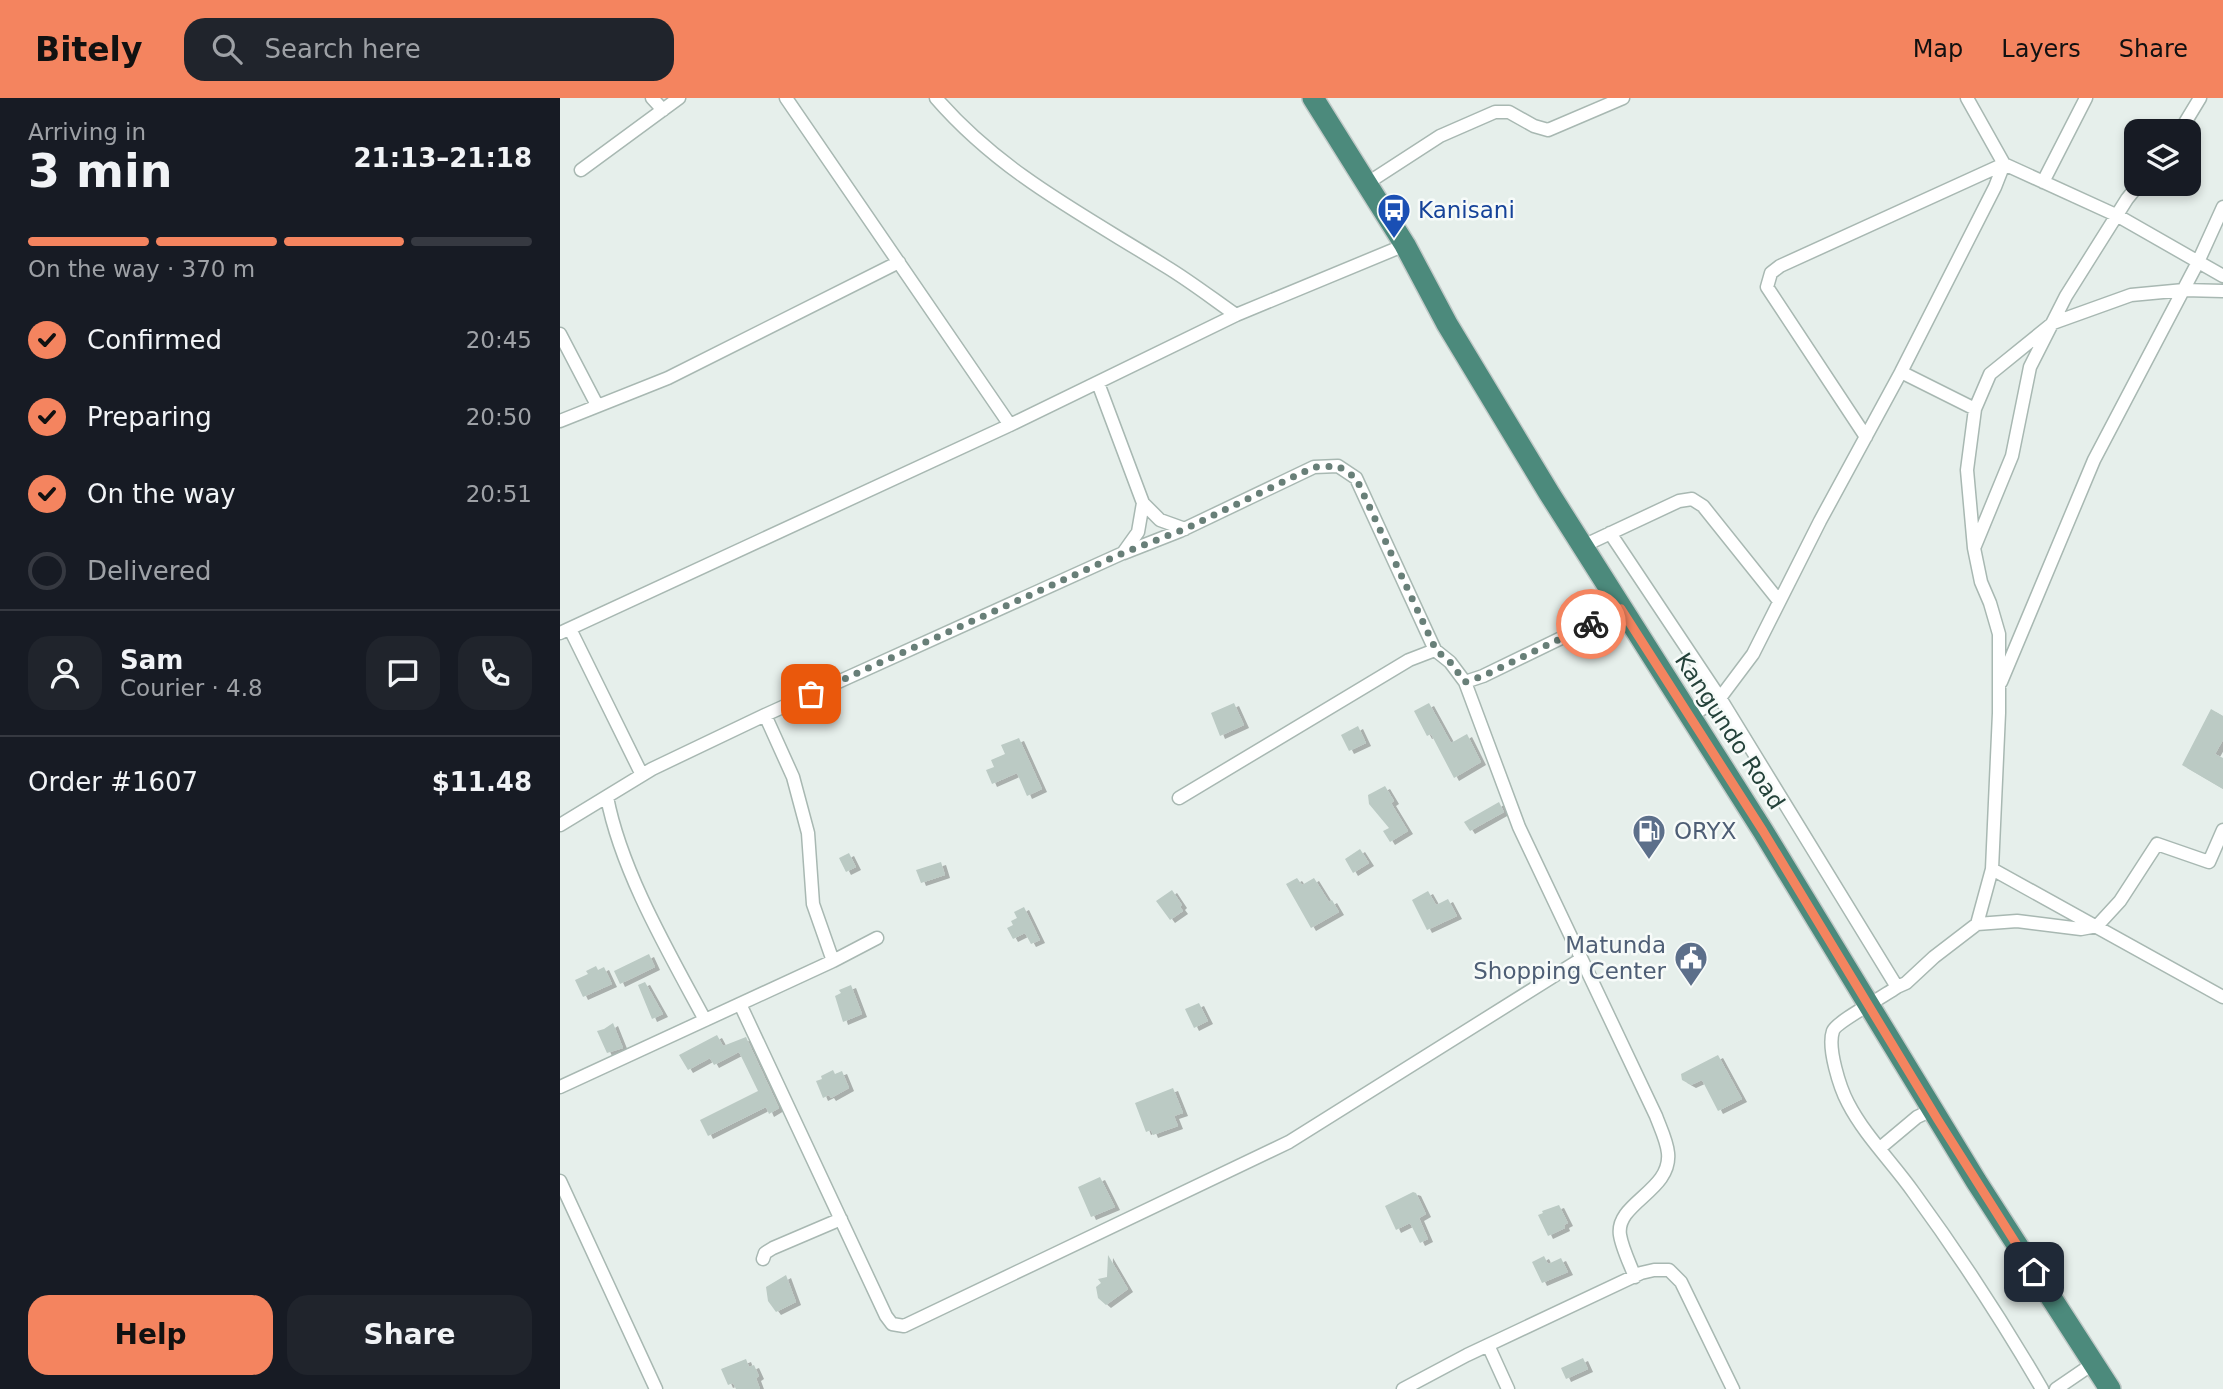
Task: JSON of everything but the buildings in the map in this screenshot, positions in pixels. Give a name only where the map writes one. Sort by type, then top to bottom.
[{"type":"highway","name":"Kangundo Road","points":[[1313,98],[1405,245],[1447,324],[1621,609],[1763,831],[1932,1110],[2110,1389]]},
{"type":"street","points":[[652,98],[663,110]]},
{"type":"street","points":[[581,170],[679,98]]},
{"type":"street","points":[[786,98],[1010,425]]},
{"type":"street","points":[[936,98],[985,147],[1036,187],[1168,267],[1236,315]]},
{"type":"street","points":[[1366,184],[1440,136],[1503,110],[1548,130],[1623,98]]},
{"type":"street","points":[[1966,98],[2004,164],[2118,216],[2223,276]]},
{"type":"street","points":[[2043,182],[2086,98]]},
{"type":"street","points":[[2187,119],[2200,98]]},
{"type":"street","points":[[1689,717],[1720,698],[1753,654],[1901,373],[2004,164]]},
{"type":"street","points":[[1866,437],[1767,287],[1771,273],[1780,265],[2004,164]]},
{"type":"street","points":[[1974,548],[2012,456],[2030,367],[2066,296],[2129,196]]},
{"type":"street","points":[[1998,688],[2094,460],[2198,262],[2223,207]]},
{"type":"street","points":[[642,775],[565,631],[1010,425],[1236,315],[1405,245]]},
{"type":"street","points":[[560,421],[668,378],[899,262]]},
{"type":"street","points":[[1977,924],[1992,869],[1999,634],[1981,582],[1974,548],[1968,470],[1975,409],[1990,373],[2053,323],[2131,295],[2184,289],[2223,291]]},
{"type":"street","points":[[560,334],[597,405]]},
{"type":"street","points":[[1901,373],[1975,409]]},
{"type":"street","points":[[1098,383],[1143,503],[1160,520],[1185,529]]},
{"type":"street","points":[[560,825],[642,775],[765,715],[1123,553],[1185,529],[1314,467],[1338,466],[1356,478],[1436,650],[1450,662],[1465,682],[1519,827],[1656,1116],[1668,1154],[1665,1173],[1654,1189],[1623,1219],[1619,1233],[1635,1277]]},
{"type":"street","points":[[1583,546],[1679,501],[1692,499],[1703,506],[1779,601]]},
{"type":"street","points":[[1123,553],[1138,532],[1143,503]]},
{"type":"street","points":[[1610,533],[1720,698],[1897,988]]},
{"type":"street","points":[[1465,682],[1483,676],[1621,609]]},
{"type":"street","points":[[1179,798],[1405,662],[1436,650]]},
{"type":"street","points":[[765,715],[793,777],[808,833],[813,905],[833,961]]},
{"type":"street","points":[[607,797],[613,826],[657,930],[705,1020]]},
{"type":"street","points":[[2042,1389],[1944,1236],[1847,1101],[1833,1054],[1831,1037],[1834,1028],[1846,1017],[1869,1007],[1906,983],[1934,957],[1977,924],[2017,921],[2081,929],[2097,926],[2120,901],[2157,844],[2209,862],[2223,831]]},
{"type":"street","points":[[1992,869],[2223,997]]},
{"type":"street","points":[[560,1087],[877,938]]},
{"type":"street","points":[[740,1004],[886,1316],[892,1324],[904,1326],[1289,1142],[1581,959]]},
{"type":"street","points":[[1880,1148],[1917,1117],[1932,1110]]},
{"type":"street","points":[[560,1181],[656,1389]]},
{"type":"street","points":[[763,1259],[765,1253],[773,1248],[841,1219]]},
{"type":"street","points":[[1403,1389],[1488,1345],[1635,1277],[1654,1270],[1669,1270],[1681,1282],[1733,1389]]},
{"type":"street","points":[[1488,1345],[1508,1389]]},
{"type":"street","points":[[2056,1389],[2094,1363]]},
{"type":"way so far","points":[[811,694],[1123,553],[1185,529],[1314,467],[1338,466],[1356,478],[1436,650],[1450,662],[1465,682],[1591,624]]},
{"type":"place","name":"Kanisani","points":[[1394,240]]},
{"type":"place","name":"ORYX","points":[[1649,861]]},
{"type":"place","name":"Matunda Shopping Center","points":[[1691,988]]},
{"type":"route","points":[[1591,624],[1621,609],[1763,831],[1938,1120],[2034,1272]]}]
